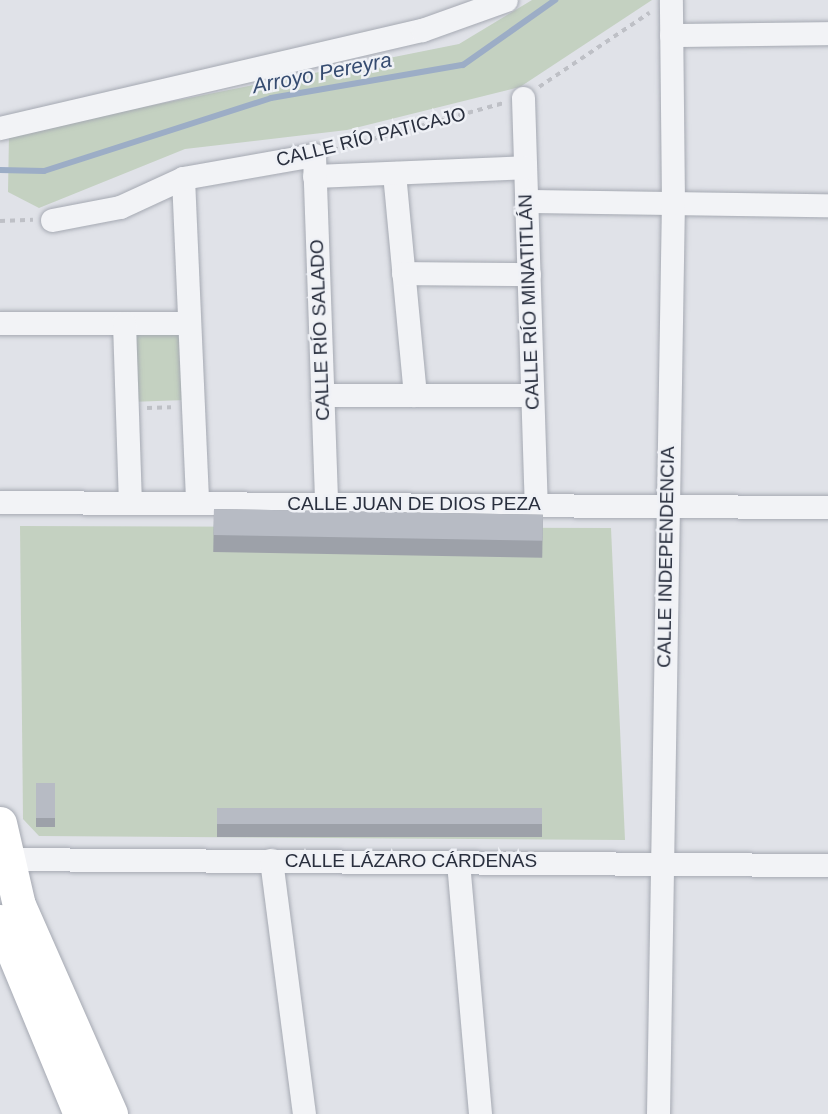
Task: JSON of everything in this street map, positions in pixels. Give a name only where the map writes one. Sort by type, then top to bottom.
[{"type":"street","points":[[0,128],[422,30],[506,0]]},
{"type":"street","name":"CALLE INDEPENDENCIA","points":[[658,1114],[660,863],[673,203],[671,35],[664,4]]},
{"type":"street","points":[[671,35],[828,33]]},
{"type":"street","name":"CALLE RÍO MINATITLÁN","points":[[523,98],[536,505]]},
{"type":"street","points":[[314,166],[394,173],[525,167]]},
{"type":"street","name":"CALLE RÍO PATICAJO","points":[[52,220],[120,207],[183,178],[314,166]]},
{"type":"street","name":"CALLE RÍO SALADO","points":[[314,166],[326,504]]},
{"type":"street","points":[[394,173],[415,395]]},
{"type":"street","points":[[183,178],[197,503]]},
{"type":"street","points":[[526,201],[828,205]]},
{"type":"street","points":[[404,273],[528,274]]},
{"type":"street","points":[[0,323],[189,323]]},
{"type":"street","points":[[124,323],[130,503]]},
{"type":"street","points":[[322,395],[532,395]]},
{"type":"street","name":"CALLE JUAN DE DIOS PEZA","points":[[0,502],[828,507]]},
{"type":"street","points":[[0,823],[2,862],[111,1114]]},
{"type":"street","points":[[271,860],[304,1114]]},
{"type":"street","name":"CALLE LÁZARO CÁRDENAS","points":[[2,862],[271,860],[828,865]]},
{"type":"street","points":[[458,862],[480,1114]]},
{"type":"street","points":[[0,921],[80,1114]]},
{"type":"path","name":"CALLE RÍO PATICAJO","points":[[314,166],[523,98],[664,4]]},
{"type":"path","points":[[0,221],[52,220]]},
{"type":"path","points":[[127,408],[193,406]]},
{"type":"green space","points":[[532,0],[652,0],[520,87],[347,130],[185,149],[39,208],[8,192],[9,134],[459,44]]},
{"type":"green space","points":[[183,328],[186,400],[137,402],[134,330]]},
{"type":"green space","points":[[20,526],[611,528],[625,840],[39,836],[23,819]]},
{"type":"building","points":[[214,509],[543,515],[542,541],[214,535]]},
{"type":"building","points":[[36,783],[55,783],[55,818],[36,818]]},
{"type":"building","points":[[217,808],[542,808],[542,824],[217,824]]},
{"type":"waterway","name":"Arroyo Pereyra","points":[[0,170],[44,171],[271,98],[463,65],[555,0]]}]
